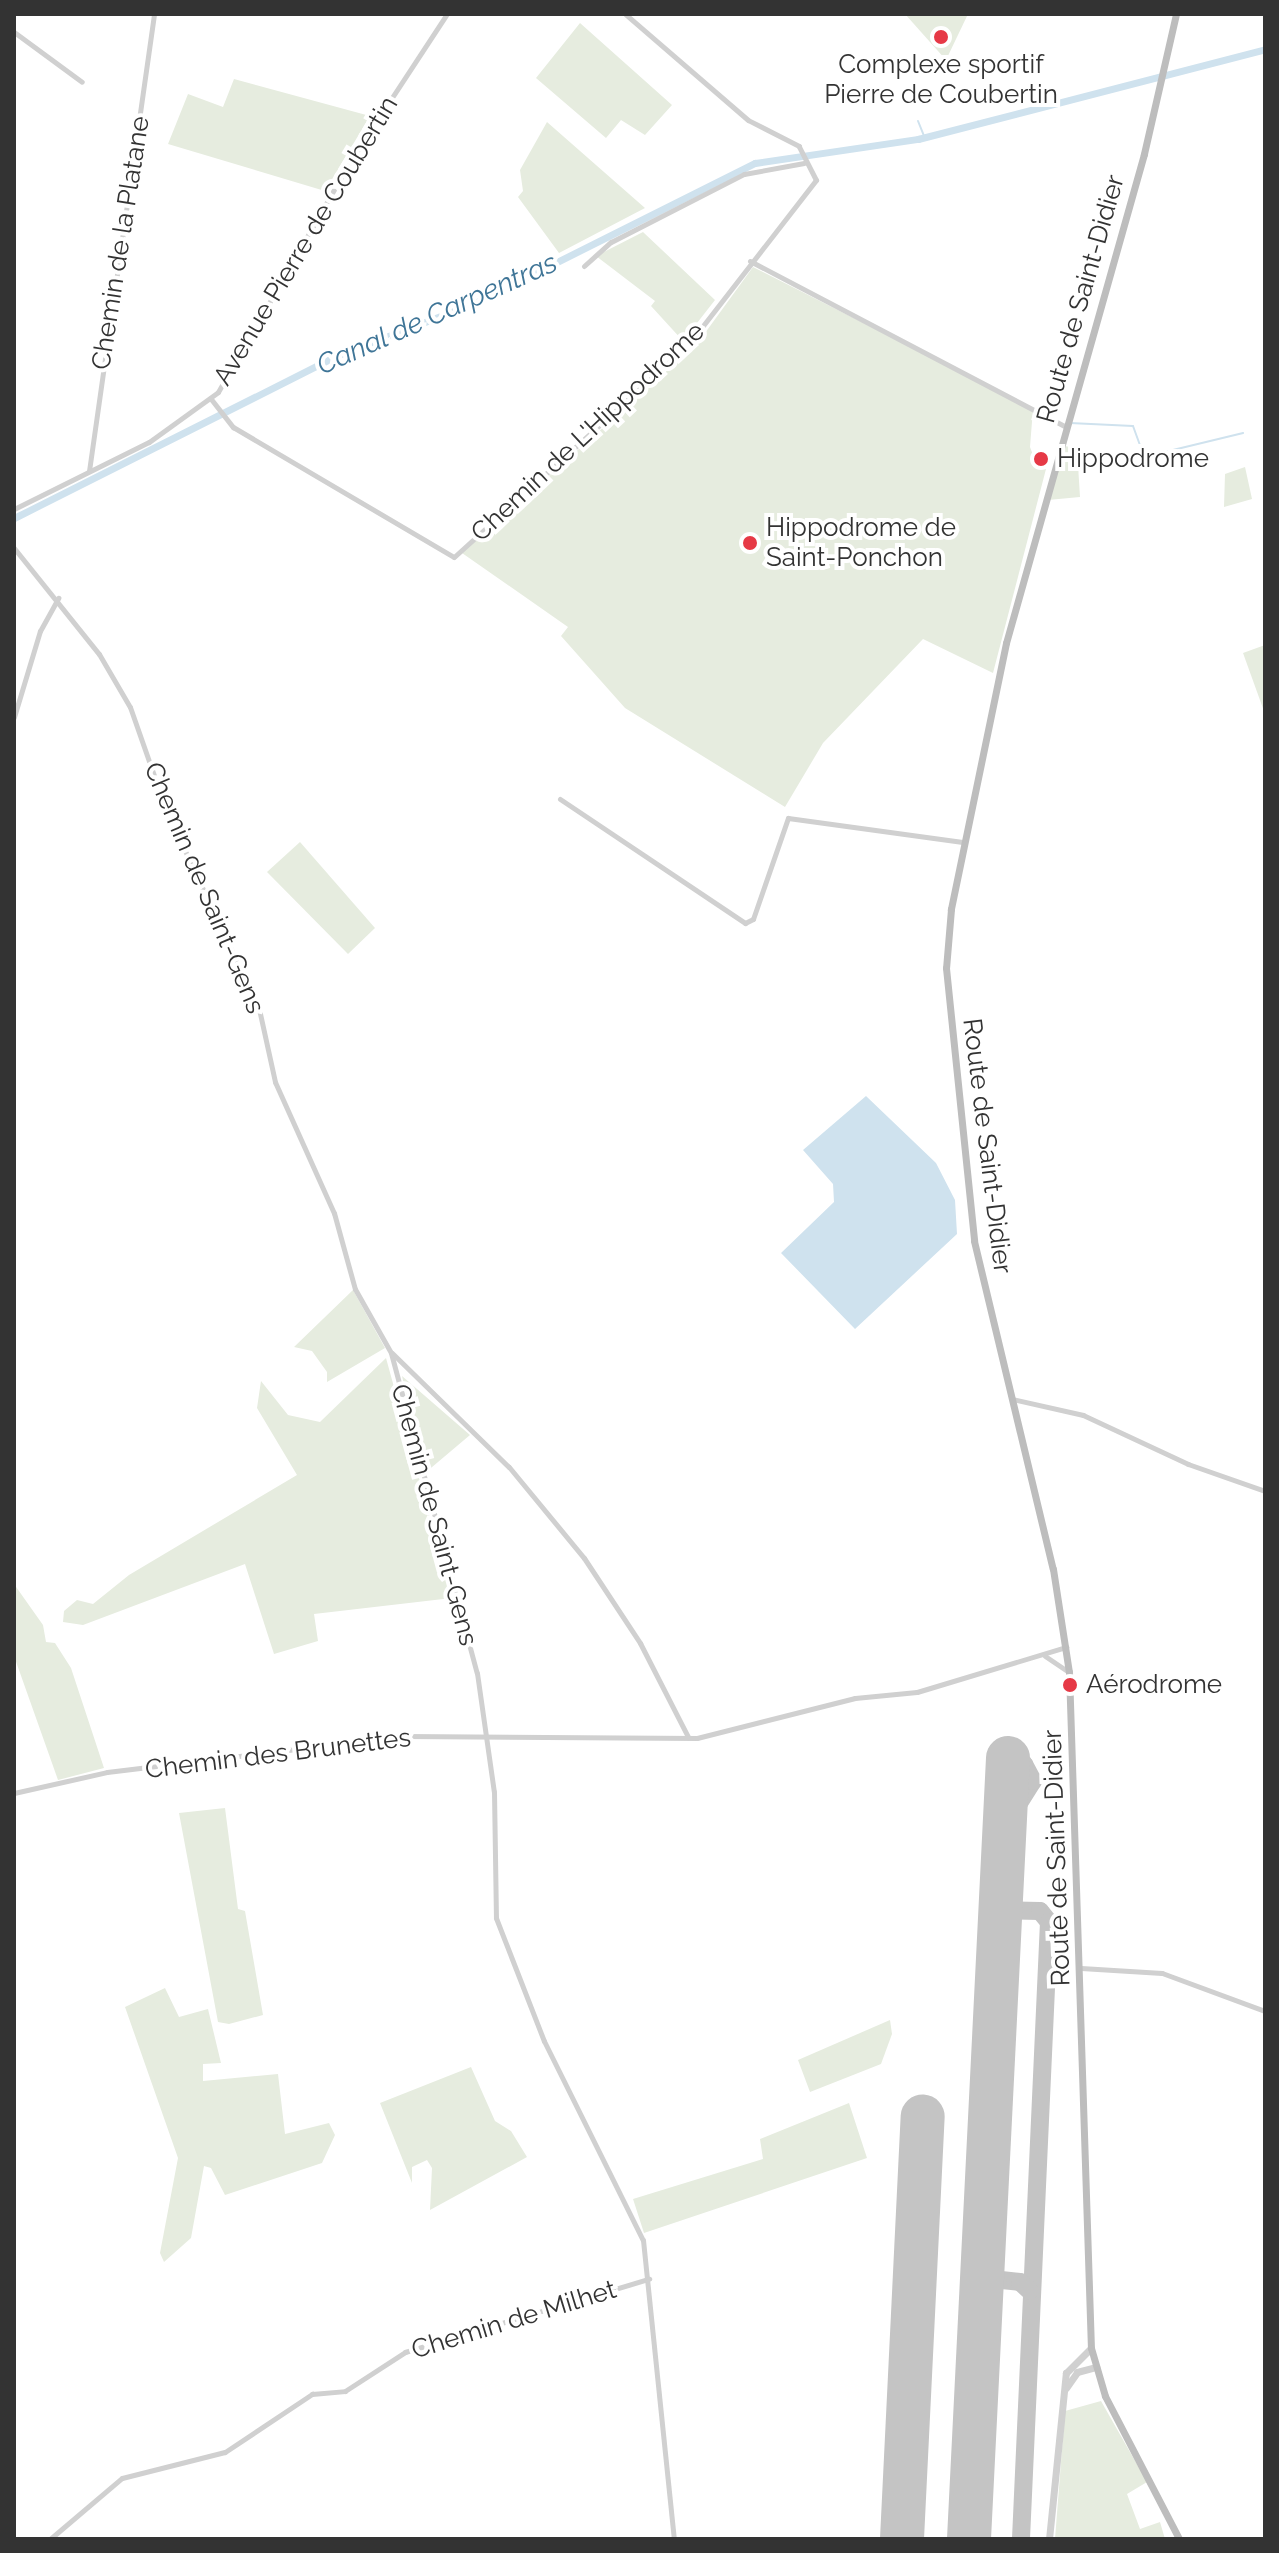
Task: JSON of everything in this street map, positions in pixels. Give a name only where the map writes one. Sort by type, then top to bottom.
[{"type":"main road","name":"Route de Saint-Didier","points":[[1176,14],[1164,80],[1064,426],[1002,657],[948,929],[949,1006],[974,1241],[1012,1399],[1069,1672],[1091,2348],[1105,2396],[1179,2539]]},
{"type":"street","name":"Chemin de la Platane","points":[[89,472],[154,14]]},
{"type":"street","name":"Avenue Pierre de Coubertin","points":[[14,509],[165,433],[211,399],[237,368],[349,163],[447,14]]},
{"type":"street","points":[[625,14],[748,120],[801,150],[816,182],[750,261],[1064,426]]},
{"type":"street","points":[[14,32],[82,82]]},
{"type":"street","points":[[584,266],[601,248],[744,174],[804,162]]},
{"type":"street","name":"Chemin de L'Hippodrome","points":[[211,399],[221,413],[454,557],[688,345],[750,261]]},
{"type":"street","name":"Chemin de Saint-Gens","points":[[14,548],[58,598],[130,707],[166,810],[259,1009],[275,1082],[334,1213],[355,1289],[391,1353],[477,1673],[494,1792],[496,1918],[507,1956],[591,2144],[632,2214],[649,2279],[674,2539]]},
{"type":"street","points":[[14,717],[40,631],[58,598]]},
{"type":"street","points":[[560,799],[745,923],[753,919],[788,818],[964,842]]},
{"type":"street","points":[[391,1353],[509,1467],[584,1558],[640,1643],[688,1737]]},
{"type":"street","points":[[1012,1399],[1083,1415],[1188,1464],[1265,1491]]},
{"type":"street","name":"Chemin des Brunettes","points":[[14,1793],[107,1772],[299,1753],[404,1736],[486,1739],[688,1737],[855,1698],[917,1692],[1066,1650]]},
{"type":"street","points":[[1047,1656],[1069,1672]]},
{"type":"street","points":[[1081,1968],[1162,1973],[1265,2011]]},
{"type":"street","name":"Chemin de Milhet","points":[[50,2539],[122,2478],[225,2452],[312,2394],[345,2391],[405,2352],[649,2279]]},
{"type":"street","points":[[1049,2539],[1069,2366],[1091,2348]]},
{"type":"street","points":[[1065,2390],[1082,2369],[1096,2367]]},
{"type":"shaded area","name":"Complexe sportif Pierre de Coubertin","points":[[905,14],[968,14],[946,60]]},
{"type":"shaded area","points":[[580,23],[672,105],[645,135],[621,120],[606,138],[536,78]]},
{"type":"shaded area","points":[[234,79],[370,116],[325,191],[168,144],[188,94],[223,107]]},
{"type":"shaded area","points":[[547,122],[645,208],[559,253],[518,197],[523,191],[520,170]]},
{"type":"shaded area","points":[[643,232],[715,300],[683,341],[651,306],[655,301],[596,256]]},
{"type":"shaded area","name":"Hippodrome de Saint-Ponchon","points":[[753,267],[1033,409],[1030,447],[1038,468],[1046,469],[993,673],[923,639],[823,743],[785,807],[625,708],[561,636],[568,627],[462,553],[697,344]]},
{"type":"shaded area","points":[[1064,446],[1077,448],[1080,497],[1048,500]]},
{"type":"shaded area","points":[[1245,467],[1252,499],[1224,507],[1225,474]]},
{"type":"shaded area","points":[[1265,645],[1265,714],[1243,653]]},
{"type":"shaded area","points":[[300,842],[375,928],[348,954],[267,872]]},
{"type":"shaded area","points":[[353,1290],[385,1348],[327,1382],[327,1372],[312,1351],[294,1347]]},
{"type":"shaded area","points":[[386,1358],[452,1598],[314,1614],[318,1641],[274,1654],[245,1564],[83,1625],[63,1622],[64,1611],[77,1600],[93,1604],[129,1575],[297,1475],[257,1408],[261,1381],[288,1415],[320,1422]]},
{"type":"shaded area","points":[[402,1376],[470,1435],[425,1473],[412,1418]]},
{"type":"shaded area","points":[[14,1584],[43,1625],[46,1642],[55,1643],[71,1668],[104,1768],[58,1780],[14,1656]]},
{"type":"shaded area","points":[[225,1808],[238,1909],[245,1911],[263,2015],[229,2024],[218,2022],[179,1813]]},
{"type":"shaded area","points":[[165,1988],[179,2017],[208,2009],[221,2063],[203,2064],[203,2081],[278,2074],[285,2134],[329,2123],[335,2135],[322,2163],[225,2195],[211,2168],[204,2166],[191,2238],[164,2262],[160,2253],[178,2158],[125,2007]]},
{"type":"shaded area","points":[[890,2020],[892,2034],[881,2064],[810,2092],[798,2060]]},
{"type":"shaded area","points":[[471,2067],[495,2121],[511,2131],[527,2157],[430,2210],[432,2168],[427,2160],[412,2167],[412,2183],[380,2103]]},
{"type":"shaded area","points":[[849,2103],[867,2158],[644,2233],[633,2199],[763,2159],[760,2139]]},
{"type":"shaded area","points":[[1101,2401],[1147,2482],[1127,2494],[1140,2529],[1160,2522],[1165,2539],[1055,2539],[1065,2411]]},
{"type":"water","points":[[866,1096],[936,1163],[955,1200],[957,1234],[855,1329],[781,1253],[834,1202],[833,1184],[803,1150]]},
{"type":"waterway","name":"Canal de Carpentras","points":[[14,518],[336,356],[475,303],[755,163],[918,139],[1265,49]]},
{"type":"waterway","points":[[918,121],[924,136]]},
{"type":"waterway","points":[[1070,423],[1133,426],[1144,457],[1243,433]]},
{"type":"taxiway","points":[[1004,1827],[1033,1781],[1024,1764],[1008,1764]]},
{"type":"taxiway","points":[[1000,1910],[1040,1911],[1049,1922],[1021,2539]]},
{"type":"taxiway","points":[[982,2266],[992,2279],[1020,2282],[1030,2291]]},
{"type":"taxiway","points":[[981,2297],[997,2281]]},
{"type":"runway","points":[[969,2539],[1008,1758]]},
{"type":"runway","points":[[902,2539],[923,2117]]},
{"type":"place","name":"Complexe sportif Pierre de Coubertin","points":[[941,37]]},
{"type":"place","name":"Hippodrome","points":[[1041,459]]},
{"type":"place","name":"Hippodrome de Saint-Ponchon","points":[[750,543]]},
{"type":"place","name":"Aérodrome","points":[[1070,1685]]}]
